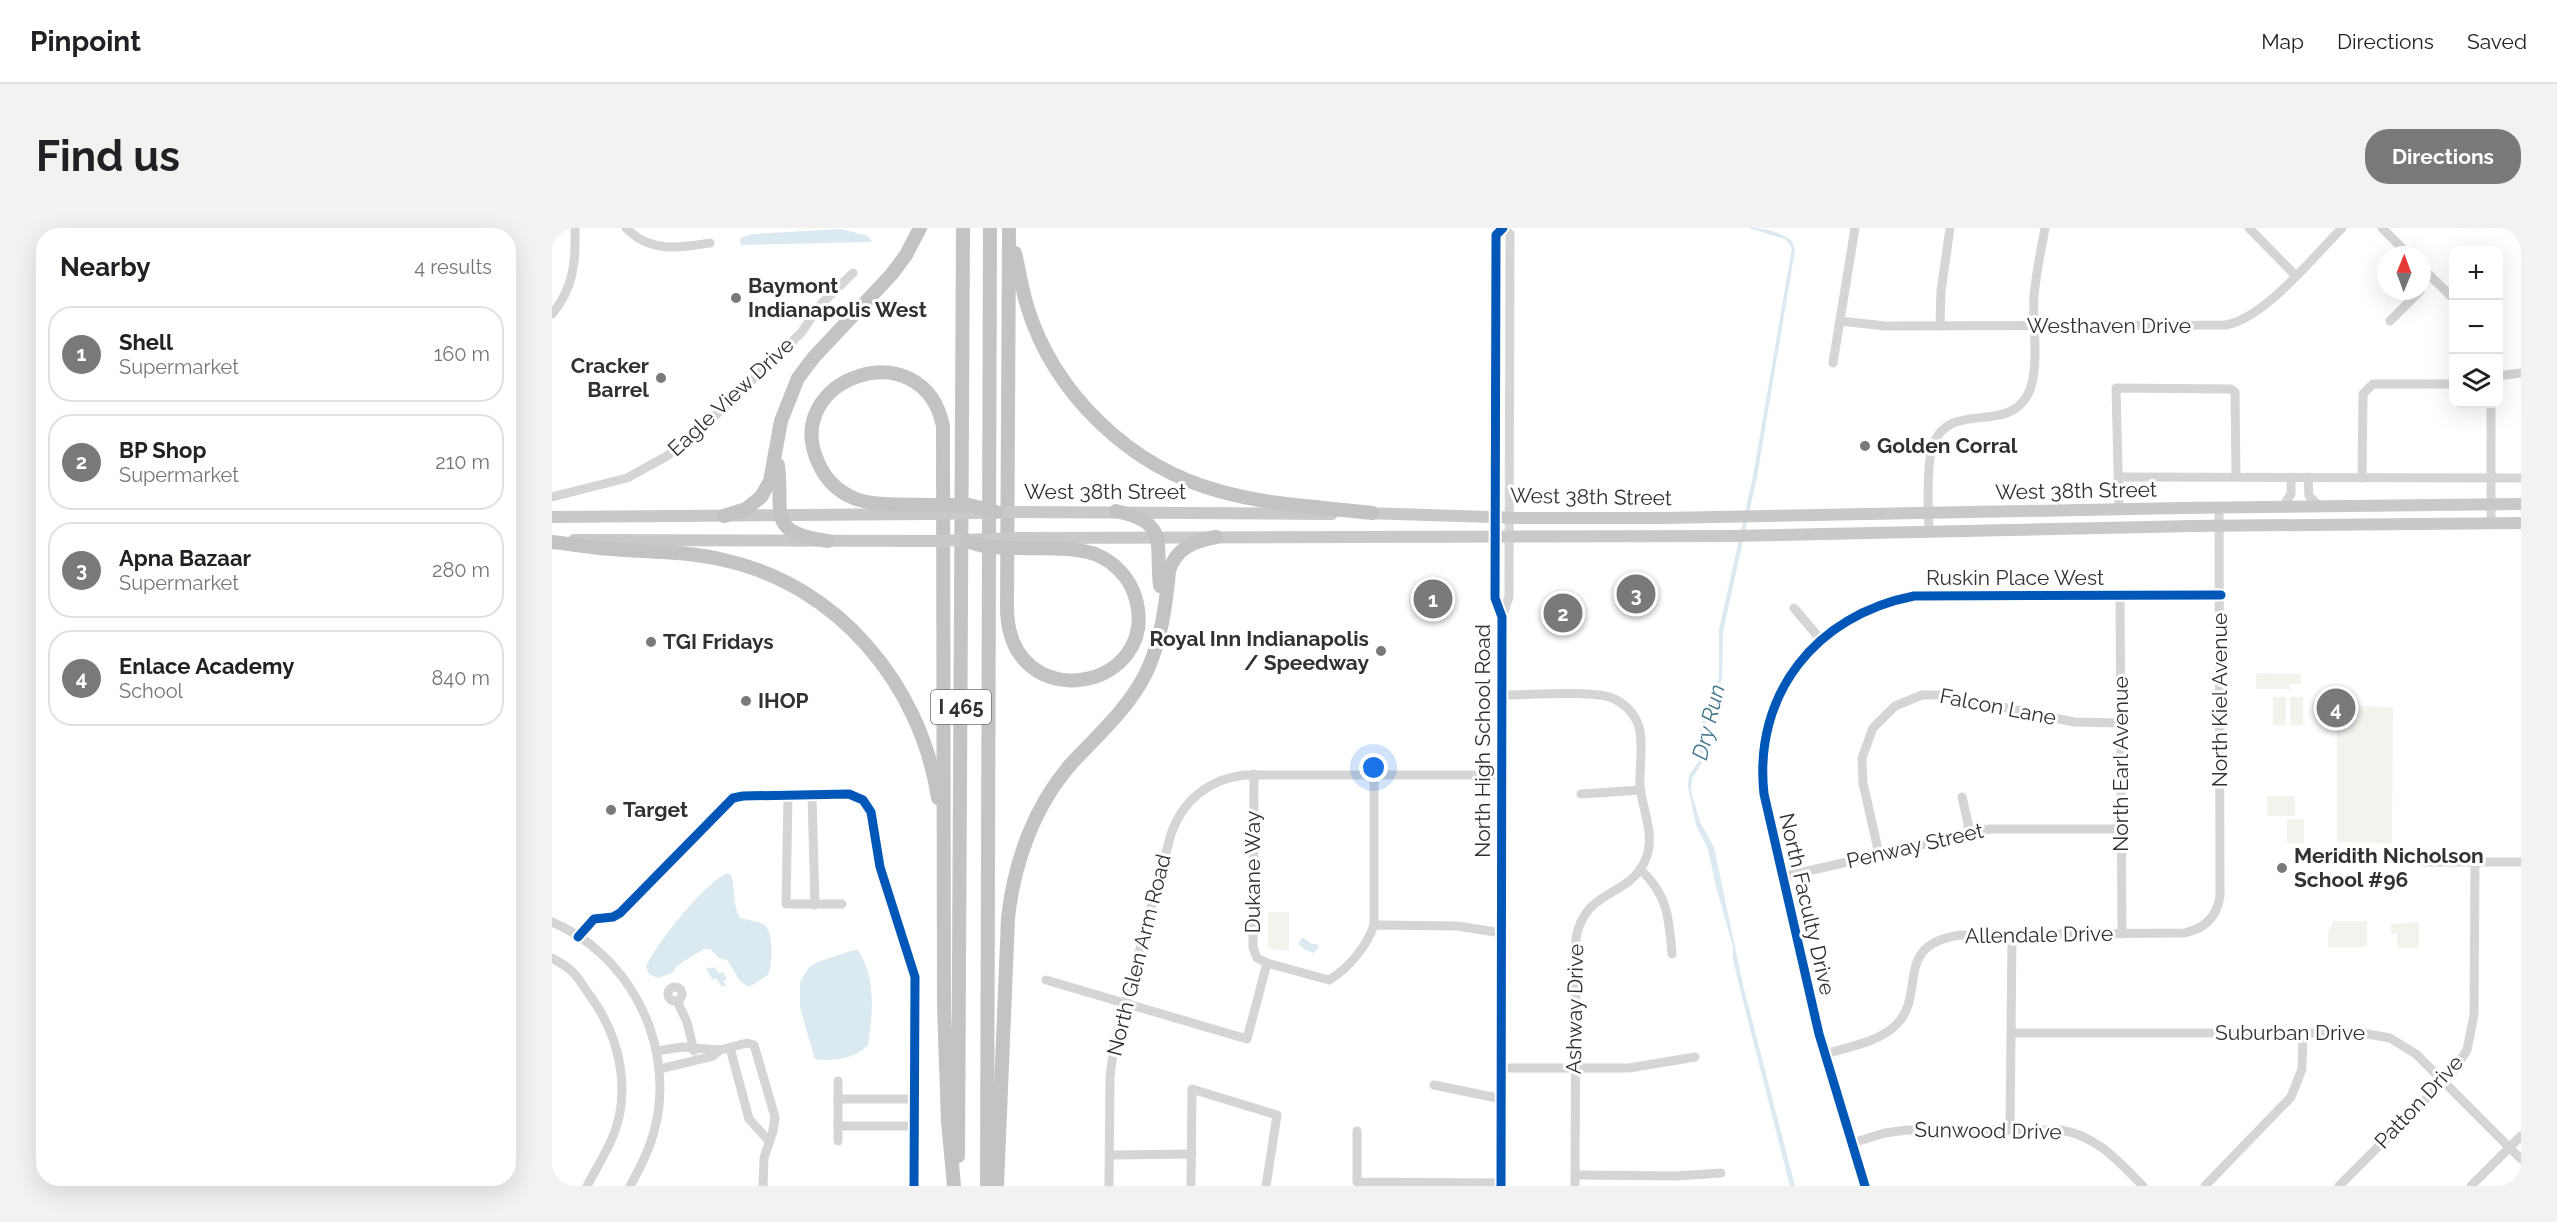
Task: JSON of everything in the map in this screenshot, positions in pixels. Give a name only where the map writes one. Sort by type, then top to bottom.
[{"type":"highway","points":[[724,516],[746,509],[761,497],[770,481],[781,421],[798,378],[822,347],[891,275],[906,255],[920,228]]},
{"type":"highway","name":"I 465","points":[[955,1186],[960,1121],[963,228]]},
{"type":"highway","name":"I 465","points":[[987,1186],[990,228]]},
{"type":"highway","points":[[1011,228],[1020,279],[1048,355],[1078,399],[1110,432],[1145,459],[1174,475],[1216,491],[1256,499],[1372,513]]},
{"type":"highway","points":[[966,541],[987,547],[1017,543],[1088,552],[1107,560],[1125,577],[1136,601],[1137,627],[1128,651],[1110,670],[1099,676],[1080,681],[1066,681],[1047,676],[1026,662],[1014,646],[1010,634],[1007,608],[1011,228]]},
{"type":"highway","points":[[955,1186],[948,1121],[944,1007],[943,850],[944,439],[941,420],[934,402],[925,392],[915,383],[898,374],[866,373],[847,380],[837,387],[820,406],[813,431],[816,457],[828,480],[843,493],[864,501],[934,510],[969,505],[996,512]]},
{"type":"highway","points":[[776,445],[779,515],[783,524],[791,531],[810,538],[828,541]]},
{"type":"highway","points":[[1116,511],[1144,518],[1156,538],[1163,609]]},
{"type":"highway","points":[[997,1186],[1008,918],[1019,863],[1032,827],[1054,788],[1069,767],[1121,712],[1141,683],[1155,650],[1168,571],[1172,562],[1188,545],[1216,537]]},
{"type":"highway","points":[[552,541],[608,549],[697,555],[727,560],[780,580],[829,610],[871,649],[894,679],[912,711],[932,765],[939,805],[943,850]]},
{"type":"main road","name":"West 38th Street","points":[[996,512],[1372,513],[1495,515],[1509,518],[1758,517],[2219,507],[2521,504]]},
{"type":"main road","points":[[552,517],[779,515],[934,510]]},
{"type":"main road","name":"West 38th Street","points":[[1017,543],[1216,537],[1730,536],[2219,526],[2521,523]]},
{"type":"main road","points":[[552,541],[758,539],[966,541]]},
{"type":"street","points":[[552,314],[562,301],[572,278],[575,228]]},
{"type":"street","points":[[626,228],[638,238],[666,248],[710,243]]},
{"type":"street","name":"North High School Road","points":[[1501,1185],[1502,617],[1509,597],[1510,234],[1503,228],[1496,235],[1495,515],[1495,598],[1502,617]]},
{"type":"street","points":[[1833,363],[1855,228]]},
{"type":"street","points":[[1940,326],[1941,282],[1950,228]]},
{"type":"street","points":[[1929,532],[1930,457],[1937,436],[1956,420],[2004,415],[2016,409],[2030,391],[2033,377],[2035,289],[2045,228]]},
{"type":"street","points":[[2249,228],[2295,275]]},
{"type":"street","name":"Westhaven Drive","points":[[1840,321],[1875,326],[2226,325],[2256,313],[2342,228]]},
{"type":"street","points":[[2382,228],[2400,246]]},
{"type":"street","name":"Eagle View Drive","points":[[552,497],[627,478],[667,456],[718,413],[801,333],[817,309],[853,273]]},
{"type":"street","points":[[2432,279],[2449,294]]},
{"type":"street","points":[[2390,321],[2411,300]]},
{"type":"street","points":[[2503,375],[2521,373]]},
{"type":"street","points":[[2362,478],[2363,394],[2366,388],[2373,384],[2449,384]]},
{"type":"street","points":[[2119,509],[2116,388],[2231,389],[2235,392],[2236,476]]},
{"type":"street","points":[[2491,408],[2491,523]]},
{"type":"street","points":[[2118,477],[2521,478]]},
{"type":"street","points":[[2283,506],[2291,494],[2291,477]]},
{"type":"street","points":[[2308,477],[2309,496],[2319,506]]},
{"type":"street","name":"North Kiel Avenue","points":[[2219,507],[2220,892]]},
{"type":"street","name":"North Earl Avenue","points":[[2120,595],[2122,934]]},
{"type":"street","name":"Ruskin Place West","points":[[1821,640],[1866,611],[1914,597],[2221,595]]},
{"type":"street","points":[[1794,608],[1821,640]]},
{"type":"street","name":"North Faculty Drive","points":[[1821,640],[1804,657],[1787,680],[1771,715],[1764,746],[1764,794],[1825,1054],[1865,1186]]},
{"type":"street","points":[[1502,695],[1599,695],[1622,703],[1632,713],[1639,729],[1641,790],[1650,839],[1647,856],[1640,869],[1656,885],[1664,900],[1670,928],[1672,954]]},
{"type":"street","name":"Falcon Lane","points":[[1879,854],[1863,783],[1862,758],[1873,728],[1896,706],[1918,696],[1944,695],[2074,722],[2121,723]]},
{"type":"street","name":"North Glen Arm Road","points":[[1109,1186],[1111,1059],[1173,827],[1194,796],[1218,782],[1235,776],[1254,774],[1503,776]]},
{"type":"street","name":"Dukane Way","points":[[1254,774],[1253,947],[1257,958],[1267,963]]},
{"type":"street","points":[[1046,980],[1247,1039],[1267,963],[1329,980],[1342,972],[1371,934],[1374,925],[1374,775]]},
{"type":"street","points":[[1581,794],[1641,790]]},
{"type":"street","points":[[578,937],[594,919],[620,913],[733,798],[849,794],[863,800],[872,813],[880,867],[914,973],[914,1186]]},
{"type":"street","points":[[788,795],[786,904],[842,904]]},
{"type":"street","points":[[812,795],[815,905]]},
{"type":"street","points":[[1962,796],[1970,832]]},
{"type":"street","name":"Penway Street","points":[[1782,877],[1970,832],[1997,828],[2121,829]]},
{"type":"street","points":[[2424,862],[2521,862]]},
{"type":"street","name":"Patton Drive","points":[[2339,1186],[2444,1081],[2464,1056],[2473,1029],[2475,862]]},
{"type":"street","name":"Ashway Drive","points":[[1575,1186],[1575,946],[1579,925],[1595,902],[1631,879],[1640,869]]},
{"type":"street","name":"Allendale Drive","points":[[1825,1054],[1881,1036],[1895,1026],[1908,1006],[1912,974],[1917,961],[1923,952],[1937,941],[1961,935],[2184,933],[2197,930],[2209,921],[2215,913],[2220,892]]},
{"type":"street","points":[[552,922],[578,937],[606,958],[631,990],[649,1026],[659,1069],[659,1100],[655,1128],[646,1156],[630,1186]]},
{"type":"street","points":[[1374,925],[1457,926],[1502,933]]},
{"type":"street","points":[[2010,1130],[2012,934]]},
{"type":"street","points":[[552,958],[579,977],[610,1029],[620,1065],[621,1104],[611,1141],[587,1186]]},
{"type":"street","points":[[677,1001],[688,1028],[696,1059]]},
{"type":"street","name":"Suburban Drive","points":[[2011,1033],[2369,1033],[2387,1037],[2416,1054],[2521,1159]]},
{"type":"street","points":[[2205,1186],[2291,1097],[2302,1070],[2303,1033]]},
{"type":"street","points":[[659,1069],[713,1056],[725,1049],[747,1043],[754,1045],[775,1117],[764,1158],[763,1186]]},
{"type":"street","points":[[656,1052],[682,1047],[725,1049]]},
{"type":"street","points":[[725,1049],[749,1119],[769,1141]]},
{"type":"street","points":[[1502,1068],[1647,1066],[1695,1057]]},
{"type":"street","points":[[838,1081],[838,1141]]},
{"type":"street","points":[[1434,1085],[1502,1099]]},
{"type":"street","points":[[1191,1186],[1192,1089],[1277,1115],[1266,1186]]},
{"type":"street","points":[[838,1100],[915,1099]]},
{"type":"street","points":[[838,1126],[915,1126]]},
{"type":"street","name":"Sunwood Drive","points":[[1852,1143],[1900,1130],[2061,1130],[2085,1136],[2111,1154],[2143,1186]]},
{"type":"street","points":[[1357,1131],[1358,1182],[1501,1185]]},
{"type":"street","points":[[2471,1186],[2521,1136]]},
{"type":"street","points":[[1110,1155],[1192,1154]]},
{"type":"street","points":[[1575,1175],[1677,1176],[1722,1173]]},
{"type":"shaded area","name":"Dry Run","points":[[1748,228],[1777,232],[1792,241],[1795,250],[1757,477],[1723,632],[1722,679],[1703,731],[1703,761],[1692,779],[1691,791],[1700,822],[1714,847],[1743,985],[1795,1186],[1790,1186],[1733,960],[1733,947],[1708,849],[1696,825],[1688,787],[1689,775],[1699,761],[1700,727],[1719,678],[1719,630],[1753,476],[1792,248],[1785,239]]},
{"type":"shaded area","points":[[841,229],[868,236],[872,242],[741,245],[740,239],[752,234]]},
{"type":"shaded area","points":[[2256,673],[2301,674],[2301,684],[2290,684],[2290,689],[2256,689]]},
{"type":"shaded area","points":[[2273,697],[2286,697],[2286,725],[2273,725]]},
{"type":"shaded area","points":[[2290,697],[2303,697],[2303,725],[2290,725]]},
{"type":"shaded area","points":[[2337,706],[2393,707],[2392,843],[2337,842]]},
{"type":"shaded area","points":[[2267,796],[2295,796],[2295,816],[2267,816]]},
{"type":"shaded area","points":[[2287,819],[2304,819],[2304,843],[2287,843]]},
{"type":"shaded area","points":[[727,873],[731,875],[740,918],[767,927],[772,956],[768,975],[749,987],[740,981],[727,960],[719,958],[710,949],[704,949],[678,965],[672,973],[658,978],[649,974],[646,967],[670,929],[706,889]]},
{"type":"shaded area","points":[[1268,912],[1289,912],[1289,951],[1268,949]]},
{"type":"shaded area","points":[[2333,921],[2367,921],[2367,947],[2328,947],[2328,933]]},
{"type":"shaded area","points":[[2419,922],[2419,948],[2397,948],[2397,934],[2391,934],[2391,924]]},
{"type":"shaded area","points":[[1302,937],[1312,944],[1317,944],[1319,948],[1313,953],[1304,949],[1298,944]]},
{"type":"shaded area","points":[[858,950],[864,961],[872,996],[868,1045],[844,1058],[815,1059],[800,1008],[800,982],[809,967]]},
{"type":"shaded area","points":[[709,967],[711,969],[714,967],[719,973],[723,972],[727,979],[723,981],[726,985],[722,987],[716,978],[713,980],[706,969]]},
{"type":"cycle path","points":[[1501,1186],[1502,617],[1495,598],[1496,235],[1503,228]]},
{"type":"cycle path","points":[[1865,1186],[1819,1034],[1764,794],[1763,758],[1769,724],[1781,692],[1798,665],[1821,641],[1848,621],[1879,606],[1914,596],[2221,595]]},
{"type":"cycle path","points":[[578,937],[594,919],[613,917],[620,913],[733,798],[849,794],[863,800],[871,812],[880,867],[915,977],[914,1186]]},
{"type":"place","name":"Baymont Indianapolis West","points":[[736,298]]},
{"type":"place","name":"Cracker Barrel","points":[[661,378]]},
{"type":"place","name":"Golden Corral","points":[[1865,446]]},
{"type":"place","name":"Apna Bazaar","points":[[1636,594]]},
{"type":"place","name":"Shell","points":[[1433,599]]},
{"type":"place","name":"BP Shop","points":[[1563,613]]},
{"type":"place","name":"TGI Fridays","points":[[651,642]]},
{"type":"place","name":"Royal Inn Indianapolis / Speedway","points":[[1381,651]]},
{"type":"place","name":"IHOP","points":[[746,701]]},
{"type":"place","name":"Enlace Academy","points":[[2336,708]]},
{"type":"place","name":"Target","points":[[611,810]]},
{"type":"place","name":"Meridith Nicholson School #96","points":[[2282,868]]}]
